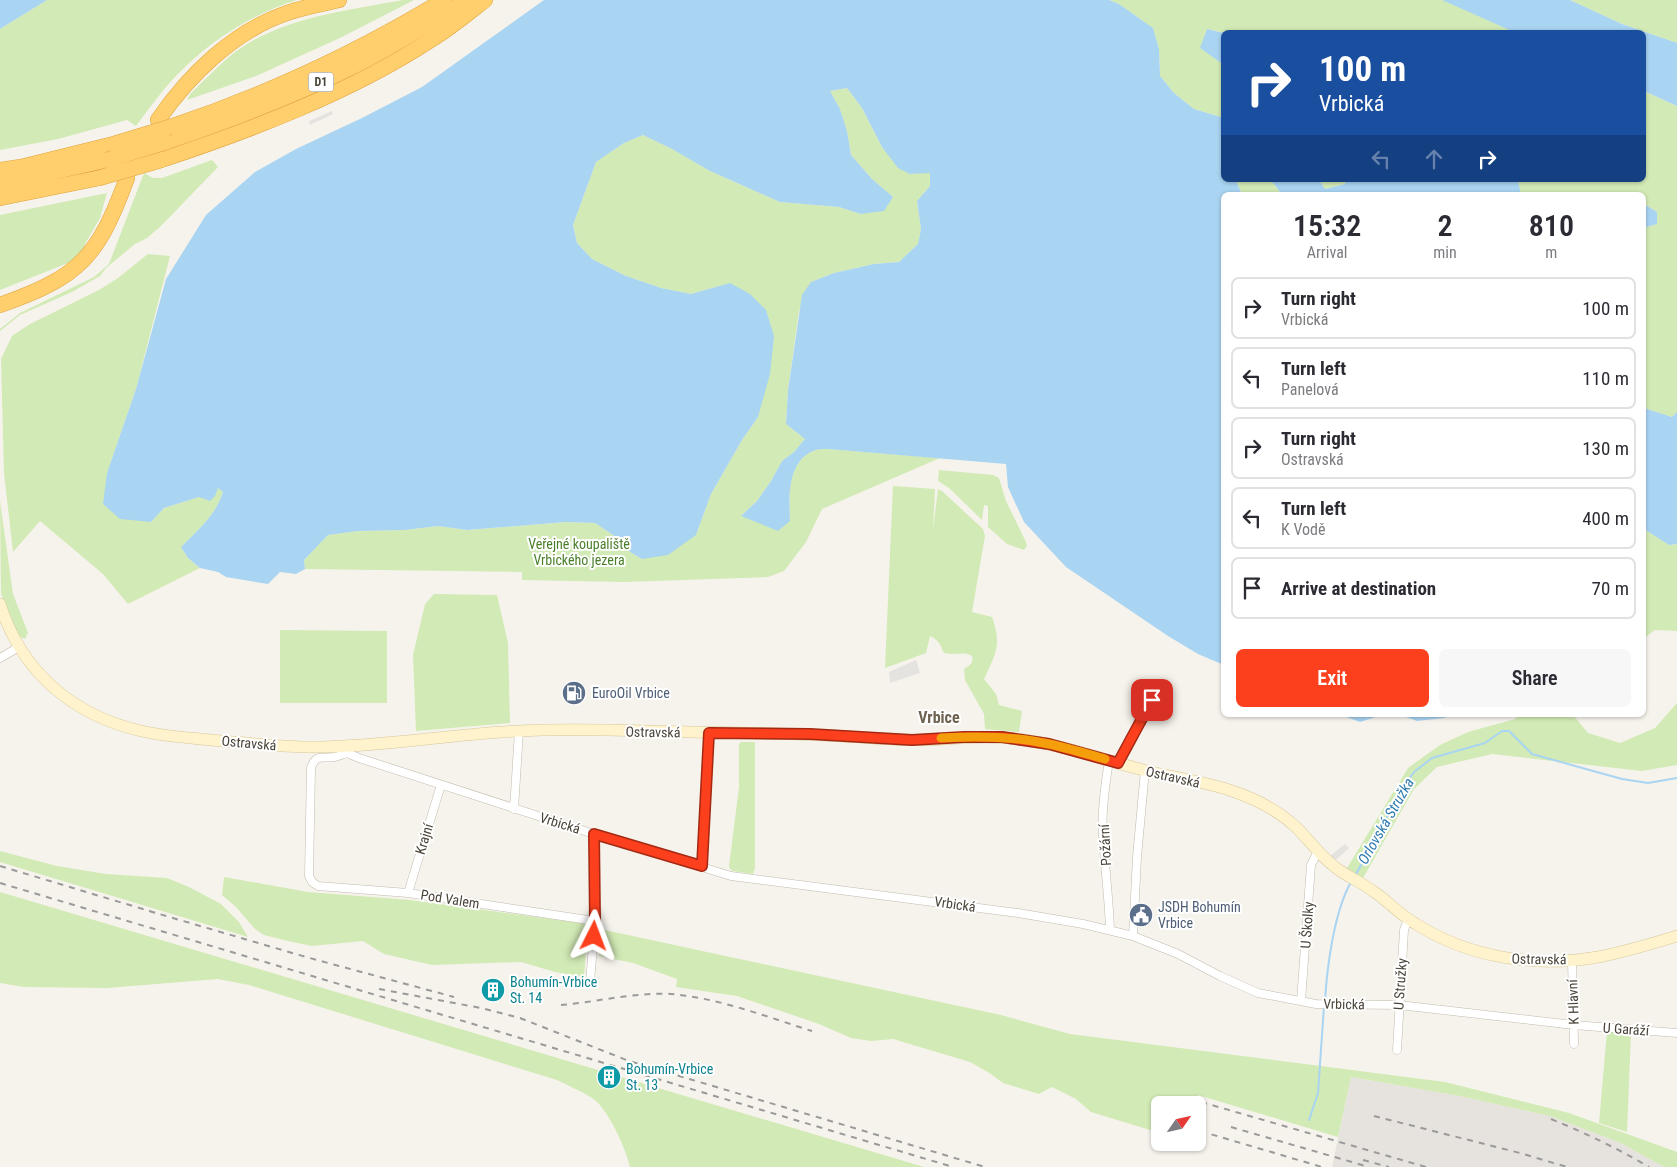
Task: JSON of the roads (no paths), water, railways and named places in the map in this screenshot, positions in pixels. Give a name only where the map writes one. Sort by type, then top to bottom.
[{"type":"highway","points":[[164,124],[185,85],[214,56],[248,33],[286,13],[339,0]]},
{"type":"highway","name":"D1","points":[[0,170],[21,167],[114,144],[164,124],[214,112],[310,73],[390,32],[444,0]]},
{"type":"highway","name":"D1","points":[[0,183],[107,160],[227,121],[316,84],[397,43],[467,0]]},
{"type":"highway","points":[[0,198],[99,178],[161,160],[266,122],[383,68],[430,41],[485,0]]},
{"type":"highway","points":[[0,305],[55,283],[80,265],[102,236],[116,207],[126,178]]},
{"type":"main road","name":"Ostravská","points":[[0,604],[9,629],[19,648],[39,675],[71,701],[103,718],[139,730],[178,737],[268,745],[346,749],[519,731],[810,734],[922,740],[1002,737],[1049,744],[1145,770],[1230,790],[1255,800],[1270,807],[1292,823],[1334,867],[1377,894],[1408,919],[1444,939],[1494,956],[1531,961],[1572,960],[1610,954],[1677,936]]},
{"type":"street","points":[[0,658],[19,648]]},
{"type":"street","name":"Požární","points":[[1110,930],[1109,895],[1103,836],[1106,782],[1114,762],[1160,684]]},
{"type":"street","points":[[514,808],[519,731]]},
{"type":"street","points":[[702,866],[709,733]]},
{"type":"street","name":"Vrbická","points":[[346,749],[441,786],[731,876],[973,906],[1110,930],[1133,936],[1178,954],[1258,993],[1316,1004],[1399,1005],[1574,1025]]},
{"type":"street","name":"Pod Valem","points":[[346,749],[334,757],[317,758],[311,768],[309,876],[312,882],[318,886],[408,893],[595,921]]},
{"type":"street","points":[[1133,936],[1137,857],[1145,770]]},
{"type":"street","name":"Krajní","points":[[408,893],[441,786]]},
{"type":"street","points":[[590,982],[595,921],[594,834]]},
{"type":"street","name":"U Školky","points":[[1301,1001],[1311,865],[1318,851]]},
{"type":"street","name":"U Stružky","points":[[1397,1050],[1404,930],[1408,919]]},
{"type":"street","name":"K Hlavní","points":[[1572,960],[1574,1044]]},
{"type":"street","name":"U Garáží","points":[[1574,1025],[1677,1032]]},
{"type":"water","points":[[0,0],[47,0],[0,29]]},
{"type":"water","points":[[544,0],[1109,0],[1119,4],[1153,28],[1159,49],[1160,76],[1174,93],[1194,109],[1221,117],[1221,182],[1237,182],[1241,192],[1221,192],[1221,664],[1198,654],[1168,636],[1066,567],[1024,522],[1008,487],[1006,464],[828,449],[816,450],[805,456],[798,463],[794,472],[790,492],[790,521],[778,531],[741,516],[757,501],[782,461],[794,452],[805,439],[786,424],[788,390],[802,295],[811,282],[834,273],[874,264],[899,262],[918,244],[921,229],[917,201],[930,186],[930,173],[910,174],[898,168],[882,147],[862,108],[847,88],[830,91],[840,109],[847,131],[851,155],[872,179],[893,197],[884,211],[861,214],[839,207],[780,202],[710,171],[643,135],[624,143],[596,162],[573,225],[577,243],[592,259],[626,276],[661,288],[691,294],[730,283],[750,294],[766,310],[774,336],[770,374],[758,417],[742,440],[711,494],[696,535],[668,555],[642,559],[625,549],[616,537],[595,523],[566,522],[467,530],[438,526],[405,530],[358,531],[328,535],[304,560],[305,569],[296,574],[280,572],[268,584],[226,577],[218,572],[200,568],[188,558],[181,547],[216,508],[223,492],[218,488],[215,496],[210,501],[199,497],[164,508],[151,522],[120,519],[103,504],[107,473],[136,389],[166,279],[206,215],[255,172],[296,149],[422,87]]},
{"type":"water","points":[[1442,0],[1570,0],[1639,30],[1510,30]]},
{"type":"water","points":[[1207,29],[1221,32],[1221,63],[1200,48]]},
{"type":"water","points":[[1646,32],[1677,43],[1677,106],[1646,92]]},
{"type":"water","points":[[1272,182],[1320,182],[1325,189],[1345,184],[1346,182],[1518,182],[1520,192],[1280,192]]},
{"type":"water","points":[[1646,205],[1657,212],[1657,224],[1646,227]]},
{"type":"water","points":[[1646,409],[1672,417],[1677,412],[1677,544],[1669,545],[1646,530]]},
{"type":"water","points":[[1346,717],[1376,717],[1360,722]]},
{"type":"water","points":[[1406,717],[1446,717],[1444,718],[1417,721]]},
{"type":"waterway","name":"Orlovská Stružka","points":[[1355,876],[1404,786],[1414,772],[1432,758],[1485,743],[1502,731],[1509,731],[1532,754],[1622,779],[1648,783],[1677,778]]},
{"type":"waterway","name":"Orlovská Stružka","points":[[1325,1001],[1336,924],[1340,908],[1351,882]]},
{"type":"waterway","name":"Orlovská Stružka","points":[[1309,1120],[1318,1093],[1324,1006]]},
{"type":"railway","points":[[0,866],[156,913]]},
{"type":"railway","points":[[0,883],[953,1167]]},
{"type":"railway","points":[[149,911],[306,957],[454,997]]},
{"type":"railway","points":[[379,989],[481,1008],[520,1018],[629,1061],[985,1167]]},
{"type":"railway","points":[[561,1005],[630,996],[671,994],[725,1004],[812,1031]]},
{"type":"railway","points":[[1206,1103],[1426,1167]]},
{"type":"railway","points":[[1374,1116],[1520,1153],[1567,1167]]},
{"type":"railway","points":[[1551,1119],[1601,1141],[1649,1167]]},
{"type":"railway","points":[[1231,1127],[1369,1167]]},
{"type":"railway","points":[[1206,1133],[1322,1167]]},
{"type":"railway","points":[[1363,1160],[1389,1167]]},
{"type":"place","name":"EuroOil Vrbice","points":[[574,693]]},
{"type":"place","name":"JSDH Bohumín Vrbice","points":[[1141,915]]},
{"type":"place","name":"Bohumín-Vrbice St. 14","points":[[493,990]]},
{"type":"place","name":"Bohumín-Vrbice St. 13","points":[[609,1077]]},
{"type":"district","name":"Vrbice","points":[[939,717]]},
{"type":"park label","name":"Veřejné koupaliště Vrbického jezera","points":[[579,552]]}]
